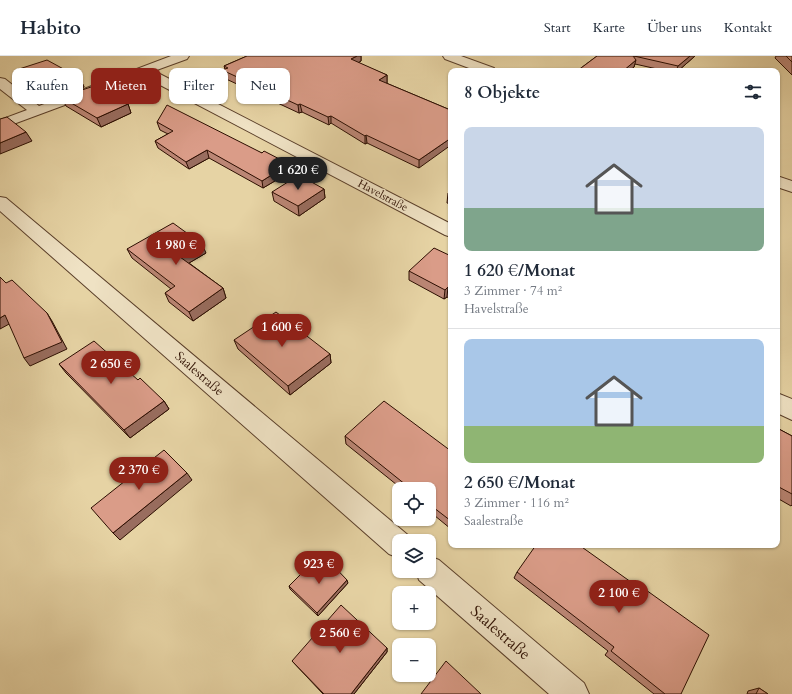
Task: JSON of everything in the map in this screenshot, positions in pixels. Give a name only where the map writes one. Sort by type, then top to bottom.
[{"type":"street","points":[[152,68],[183,56]]},
{"type":"street","points":[[449,56],[481,68]]},
{"type":"street","name":"Havelstraße","points":[[161,80],[448,229]]},
{"type":"street","points":[[0,82],[37,111]]},
{"type":"street","points":[[0,125],[91,91]]},
{"type":"street","points":[[780,182],[792,186]]},
{"type":"street","name":"Saalestraße","points":[[0,202],[392,539]]},
{"type":"street","points":[[780,404],[792,410]]},
{"type":"street","name":"Saalestraße","points":[[436,576],[573,694]]},
{"type":"building","points":[[247,56],[357,56],[351,59],[387,75],[379,80],[448,109],[448,140],[419,160],[366,135],[365,136],[331,116],[328,117],[300,104],[298,105],[290,101],[290,68],[236,68],[236,76],[228,73],[228,68],[224,66]]},
{"type":"building","points":[[597,56],[633,56],[636,60],[627,68],[581,68]]},
{"type":"building","points":[[634,56],[690,56],[678,66]]},
{"type":"building","points":[[786,56],[792,56],[792,62]]},
{"type":"building","points":[[47,60],[62,68],[22,68]]},
{"type":"building","points":[[91,87],[91,104],[128,104],[97,118],[73,104],[83,104],[83,90]]},
{"type":"building","points":[[167,105],[262,153],[264,151],[289,164],[262,181],[207,150],[186,162],[155,141],[173,131],[157,122]]},
{"type":"building","points":[[7,117],[26,132],[0,143],[0,119]]},
{"type":"building","points":[[299,175],[324,189],[298,206],[272,192]]},
{"type":"building","points":[[173,223],[202,244],[180,257],[223,288],[189,312],[165,293],[175,286],[127,249]]},
{"type":"building","points":[[434,248],[448,255],[448,287],[445,290],[409,271]]},
{"type":"building","points":[[0,277],[6,283],[12,280],[47,313],[62,342],[24,358],[5,315],[0,318]]},
{"type":"building","points":[[276,312],[330,354],[288,386],[234,340]]},
{"type":"building","points":[[94,341],[138,380],[140,378],[164,401],[124,430],[59,364]]},
{"type":"building","points":[[384,401],[448,449],[448,519],[436,509],[436,482],[402,482],[345,436]]},
{"type":"building","points":[[780,430],[792,436],[792,494],[780,488]]},
{"type":"building","points":[[164,450],[187,473],[113,533],[91,508]]},
{"type":"building","points":[[534,548],[583,548],[709,635],[681,694],[665,694],[611,651],[614,647],[517,572]]},
{"type":"building","points":[[326,558],[347,580],[317,613],[289,586],[304,571],[310,574]]},
{"type":"building","points":[[341,605],[387,648],[351,694],[324,694],[292,661]]},
{"type":"building","points":[[446,661],[481,694],[421,694],[430,682],[436,682],[436,674]]},
{"type":"building","points":[[759,688],[768,694],[756,694]]}]
